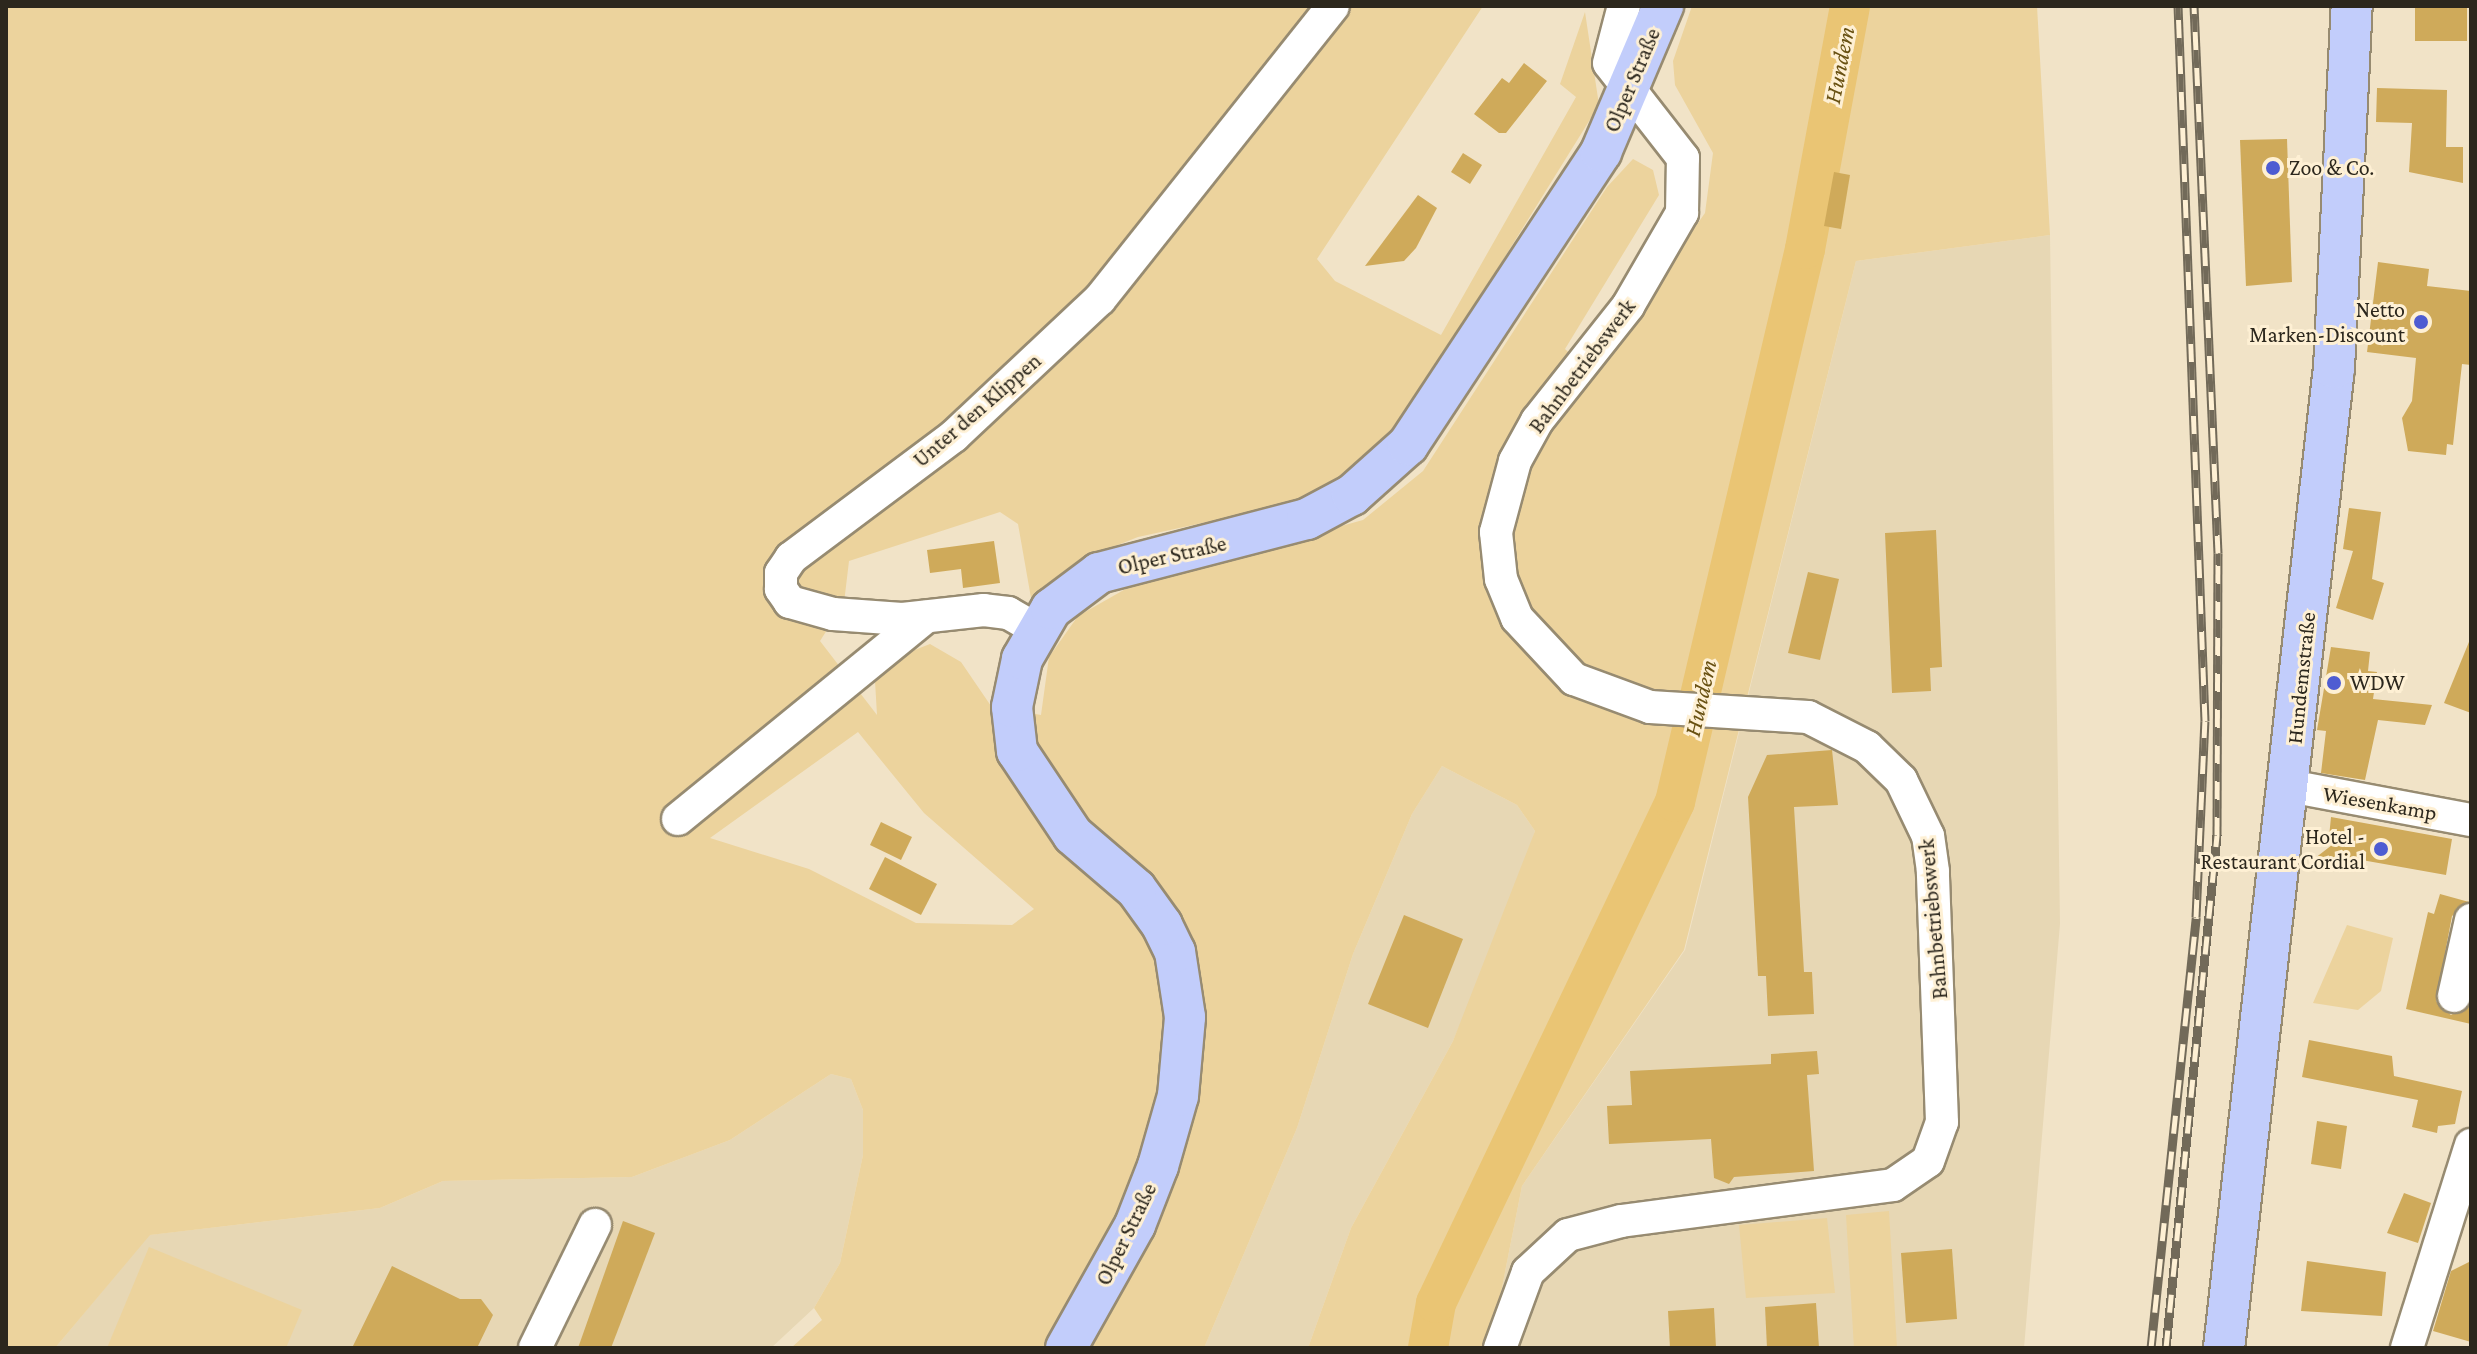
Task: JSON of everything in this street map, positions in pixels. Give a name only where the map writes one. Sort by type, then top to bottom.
[{"type":"main road","name":"Olper Straße","points":[[1066,1348],[1135,1225],[1158,1166],[1178,1096],[1185,1017],[1175,952],[1162,925],[1136,889],[1073,835],[1017,751],[1015,682],[1036,629],[1066,594],[1099,573],[1277,530],[1332,508],[1372,481],[1441,404],[1570,204],[1629,96],[1663,6]]},
{"type":"main road","name":"Hundemstraße","points":[[2224,1348],[2289,786],[2337,331],[2352,6]]},
{"type":"street","name":"Unter den Klippen","points":[[1036,629],[1008,613],[984,610],[926,617],[833,614],[790,602],[781,589],[781,573],[791,558],[954,436],[1100,299],[1333,6]]},
{"type":"street","name":"Bahnbetriebswerk","points":[[1500,1348],[1528,1272],[1581,1229],[1893,1185],[1928,1161],[1939,1139],[1942,1052],[1933,871],[1917,805],[1886,763],[1846,732],[1808,717],[1759,710],[1650,707],[1610,695],[1574,679],[1517,618],[1501,579],[1496,532],[1502,494],[1537,421],[1628,306],[1682,213],[1683,158],[1629,96],[1609,63],[1624,6]]},
{"type":"street","points":[[678,819],[926,617]]},
{"type":"street","name":"Wiesenkamp","points":[[2289,786],[2471,820]]},
{"type":"street","points":[[2454,996],[2471,920]]},
{"type":"street","points":[[2407,1348],[2471,1145]]},
{"type":"street","points":[[535,1348],[595,1225]]},
{"type":"shaded area","points":[[6,6],[1483,6],[1317,259],[1335,281],[1441,335],[1576,97],[1560,84],[1585,12],[1599,105],[1408,413],[1350,470],[1294,503],[1138,537],[1080,560],[1031,598],[1018,524],[1000,512],[849,561],[844,603],[820,641],[877,715],[875,681],[899,656],[930,644],[961,662],[991,706],[1041,715],[1049,657],[1078,616],[1136,583],[1363,520],[1423,471],[1607,187],[1633,159],[1653,170],[1659,195],[1565,349],[1591,374],[1705,213],[1713,153],[1675,85],[1673,61],[1692,6],[2037,6],[2050,235],[1856,261],[1684,950],[1522,1186],[1490,1348],[1308,1348],[1351,1228],[1453,1041],[1535,831],[1517,805],[1442,766],[1412,814],[1353,954],[1297,1128],[1204,1348],[791,1348],[822,1320],[814,1308],[840,1263],[863,1155],[863,1110],[851,1079],[831,1074],[730,1140],[632,1177],[443,1181],[380,1208],[150,1235],[55,1348],[6,1348]],"holes":[[[858,732],[924,813],[1034,909],[1012,925],[916,923],[809,869],[710,838]]]},
{"type":"shaded area","points":[[2050,235],[2060,924],[2024,1348],[1490,1348],[1522,1186],[1685,950],[1856,261]]},
{"type":"shaded area","points":[[1442,766],[1517,805],[1535,831],[1514,898],[1453,1041],[1351,1228],[1308,1348],[1204,1348],[1297,1128],[1353,954],[1412,814]]},
{"type":"shaded area","points":[[2347,925],[2393,938],[2381,991],[2358,1010],[2313,1003]]},
{"type":"shaded area","points":[[831,1074],[851,1079],[863,1110],[863,1155],[840,1263],[814,1308],[771,1348],[55,1348],[149,1235],[380,1208],[443,1181],[632,1177],[730,1140]]},
{"type":"shaded area","points":[[1889,1211],[1897,1348],[1854,1348],[1846,1215]]},
{"type":"shaded area","points":[[1827,1218],[1835,1293],[1746,1298],[1739,1225]]},
{"type":"shaded area","points":[[149,1247],[302,1310],[286,1348],[107,1348]]},
{"type":"building","points":[[2415,8],[2467,8],[2467,41],[2415,41]]},
{"type":"building","points":[[1524,63],[1547,81],[1506,133],[1499,133],[1474,114],[1502,78],[1509,83]]},
{"type":"building","points":[[2377,88],[2447,90],[2446,147],[2463,147],[2463,183],[2409,172],[2412,123],[2376,122]]},
{"type":"building","points":[[2287,139],[2292,282],[2246,286],[2240,140]]},
{"type":"building","points":[[1463,153],[1482,165],[1470,184],[1451,172]]},
{"type":"building","points":[[1834,172],[1850,175],[1841,229],[1824,226]]},
{"type":"building","points":[[1418,195],[1437,208],[1416,248],[1404,261],[1365,266]]},
{"type":"building","points":[[2378,262],[2429,269],[2427,286],[2471,291],[2471,365],[2462,364],[2453,445],[2447,444],[2446,455],[2408,451],[2402,418],[2412,401],[2416,358],[2367,352]]},
{"type":"building","points":[[2349,508],[2381,512],[2372,579],[2384,583],[2373,620],[2336,608],[2353,551],[2343,549]]},
{"type":"building","points":[[1936,530],[1942,667],[1930,668],[1931,691],[1892,693],[1885,533]]},
{"type":"building","points":[[994,541],[1000,583],[963,588],[961,569],[930,573],[927,550]]},
{"type":"building","points":[[1808,572],[1839,579],[1820,660],[1788,653]]},
{"type":"building","points":[[2471,637],[2471,713],[2444,703]]},
{"type":"building","points":[[2331,647],[2370,652],[2368,671],[2377,672],[2373,699],[2432,705],[2425,725],[2378,720],[2365,780],[2321,773],[2326,731],[2317,730]]},
{"type":"building","points":[[1832,750],[1838,805],[1794,807],[1804,972],[1812,972],[1814,1014],[1768,1016],[1766,976],[1758,976],[1748,797],[1767,755]]},
{"type":"building","name":"Hotel - Restaurant Cordial","points":[[2331,817],[2452,839],[2446,875],[2356,859],[2356,867],[2310,862],[2341,838],[2329,837]]},
{"type":"building","points":[[881,822],[912,837],[901,860],[870,845]]},
{"type":"building","points":[[885,857],[937,884],[921,915],[869,889]]},
{"type":"building","points":[[2440,894],[2469,902],[2452,916],[2436,1001],[2451,1015],[2471,1003],[2471,1024],[2406,1009],[2428,912],[2434,914]]},
{"type":"building","points":[[1404,915],[1463,939],[1428,1028],[1368,1004]]},
{"type":"building","points":[[2309,1040],[2392,1056],[2394,1076],[2462,1091],[2455,1124],[2438,1126],[2437,1133],[2412,1127],[2418,1100],[2302,1077]]},
{"type":"building","points":[[1817,1051],[1819,1074],[1807,1075],[1814,1171],[1734,1177],[1729,1184],[1714,1178],[1711,1139],[1609,1144],[1607,1106],[1632,1105],[1630,1071],[1771,1064],[1771,1054]]},
{"type":"building","points":[[2317,1121],[2347,1126],[2341,1169],[2311,1164]]},
{"type":"building","points":[[2404,1193],[2431,1203],[2418,1243],[2387,1233]]},
{"type":"building","points":[[623,1221],[655,1233],[611,1348],[578,1348]]},
{"type":"building","points":[[1952,1249],[1957,1319],[1906,1323],[1901,1253]]},
{"type":"building","points":[[2307,1261],[2386,1272],[2382,1316],[2301,1311]]},
{"type":"building","points":[[2471,1261],[2471,1342],[2433,1331],[2451,1271]]},
{"type":"building","points":[[392,1266],[460,1299],[481,1299],[493,1315],[477,1348],[352,1348]]},
{"type":"building","points":[[1816,1303],[1819,1348],[1767,1348],[1765,1307]]},
{"type":"building","points":[[1714,1308],[1716,1348],[1670,1348],[1668,1311]]},
{"type":"waterway","name":"Hundem","points":[[1428,1348],[1436,1303],[1675,802],[1805,249],[1850,6]]},
{"type":"railway","points":[[2151,1348],[2196,917],[2205,721],[2178,6]]},
{"type":"railway","points":[[2166,1348],[2217,835],[2218,553],[2194,6]]},
{"type":"place","name":"Zoo & Co.","points":[[2273,168]]},
{"type":"place","name":"Netto Marken-Discount","points":[[2421,322]]},
{"type":"place","name":"WDW","points":[[2334,683]]},
{"type":"place","name":"Hotel - Restaurant Cordial","points":[[2381,849]]}]
